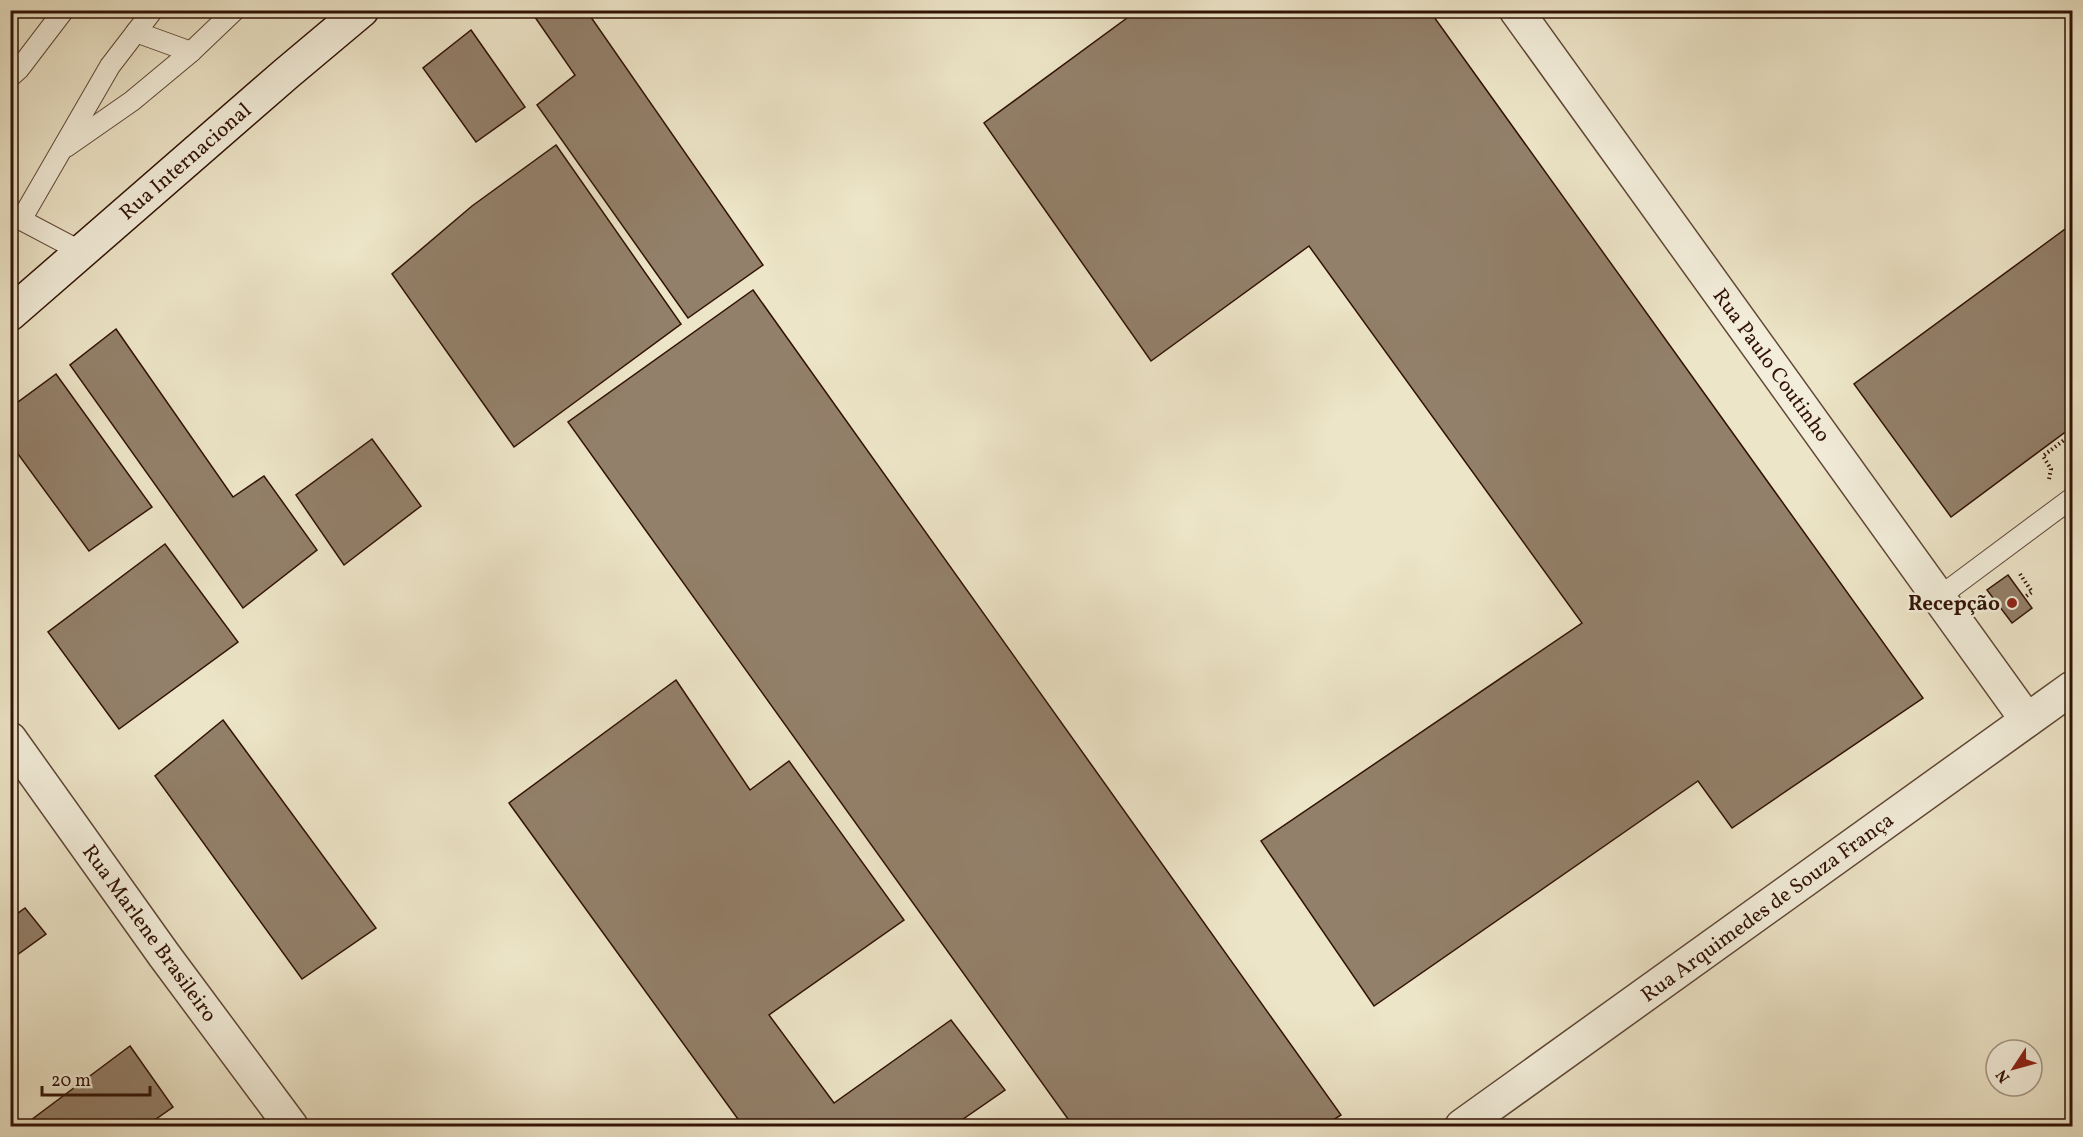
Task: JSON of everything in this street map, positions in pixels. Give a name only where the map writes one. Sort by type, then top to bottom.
[{"type":"street","name":"Rua Internacional","points":[[10,314],[362,10]]},
{"type":"street","name":"Rua Paulo Coutinho","points":[[1516,10],[2027,720]]},
{"type":"street","name":"Rua Arquimedes de Souza França","points":[[1462,1126],[2073,688]]},
{"type":"street","name":"Rua Marlene Brasileiro","points":[[10,739],[164,955],[291,1126]]},
{"type":"lane","points":[[10,76],[20,69],[64,10]]},
{"type":"lane","points":[[82,252],[16,217],[61,150],[110,66],[153,10]]},
{"type":"lane","points":[[61,150],[132,101],[191,52],[235,10]]},
{"type":"lane","points":[[136,32],[191,52]]},
{"type":"lane","points":[[1939,597],[2073,498]]},
{"type":"building","points":[[530,10],[586,10],[763,265],[688,318],[537,105],[575,75]]},
{"type":"building","points":[[1138,10],[1429,10],[1923,698],[1732,828],[1698,781],[1374,1006],[1261,841],[1582,623],[1309,246],[1151,361],[984,123]]},
{"type":"building","points":[[471,30],[525,107],[476,142],[423,68]]},
{"type":"building","points":[[556,145],[681,324],[514,447],[392,274],[472,206]]},
{"type":"building","points":[[2072,224],[2072,427],[1951,517],[1854,384]]},
{"type":"building","points":[[753,290],[1341,1115],[1324,1126],[1073,1126],[568,422]]},
{"type":"building","points":[[116,329],[233,497],[264,476],[317,550],[243,608],[70,365]]},
{"type":"building","points":[[56,374],[152,507],[89,551],[10,443],[10,408]]},
{"type":"building","points":[[372,439],[421,506],[344,565],[296,495]]},
{"type":"building","points":[[165,544],[238,642],[119,729],[48,632]]},
{"type":"building","name":"Recepção","points":[[2008,575],[2032,608],[2012,623],[1987,590]]},
{"type":"building","points":[[676,680],[750,790],[789,761],[904,920],[769,1015],[834,1103],[951,1020],[1005,1090],[953,1126],[743,1126],[509,803]]},
{"type":"building","points":[[223,720],[376,928],[302,979],[155,776]]},
{"type":"building","points":[[25,908],[46,934],[10,960],[10,919]]},
{"type":"building","points":[[130,1046],[173,1107],[146,1126],[23,1126]]},
{"type":"place","name":"Recepção","points":[[2012,603]]}]
